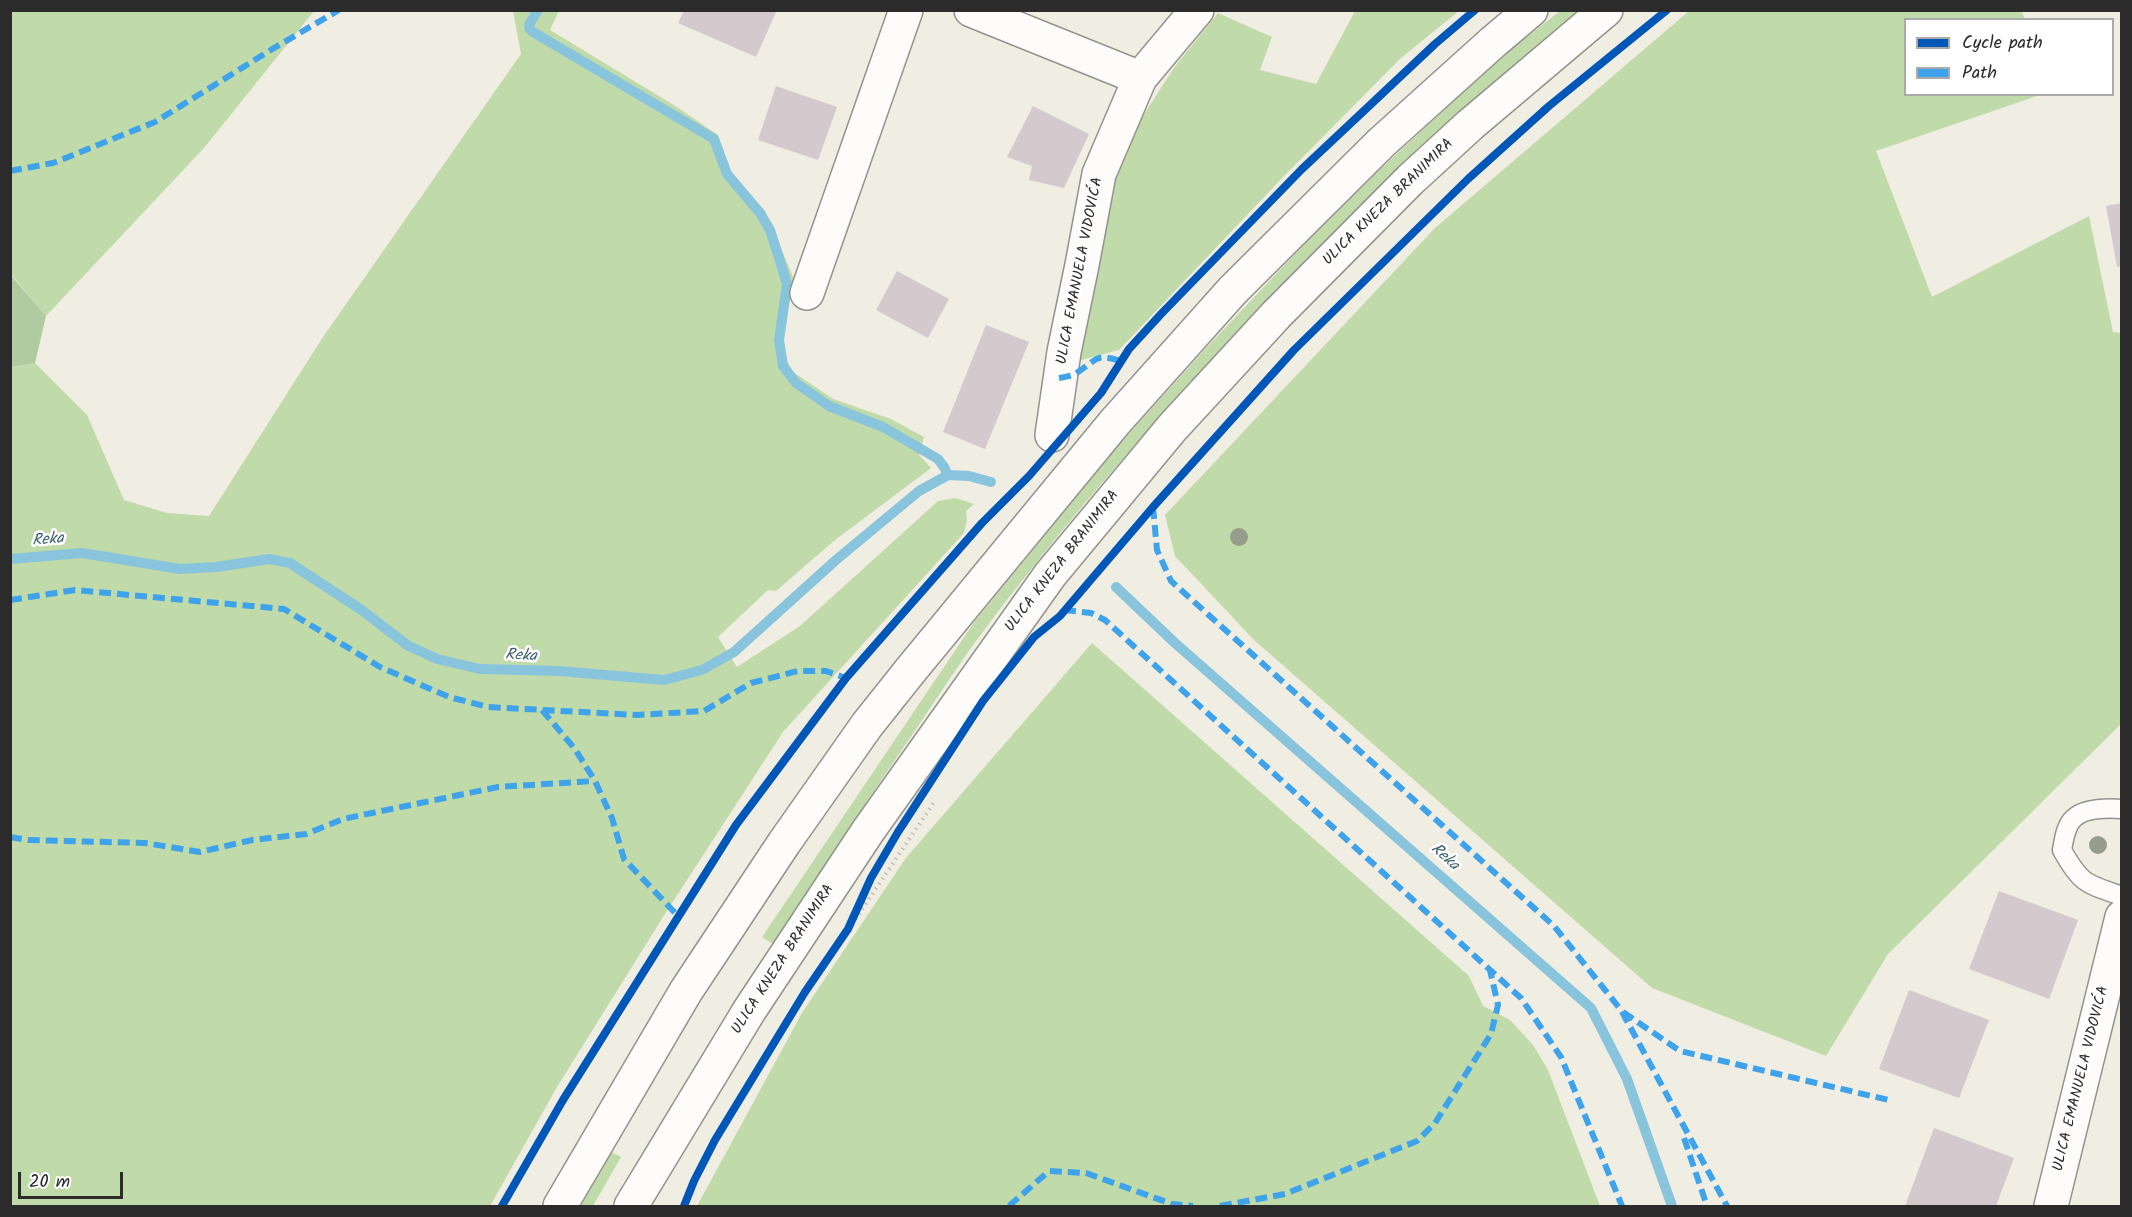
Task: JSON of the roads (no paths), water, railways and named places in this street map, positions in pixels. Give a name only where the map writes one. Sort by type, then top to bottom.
[{"type":"street","points":[[807,293],[906,10]]},
{"type":"street","points":[[971,10],[1140,78]]},
{"type":"street","name":"ULICA EMANUELA VIDOVIĆA","points":[[1052,435],[1064,352],[1099,174],[1140,78],[1197,10]]},
{"type":"street","points":[[560,1206],[686,991],[784,843],[867,725],[910,671],[1115,422],[1233,290],[1389,136],[1531,10]]},
{"type":"street","name":"ULICA KNEZA BRANIMIRA","points":[[631,1206],[749,1011],[862,840],[1050,575],[1172,428],[1284,307],[1410,180],[1470,125],[1606,10]]},
{"type":"street","name":"ULICA EMANUELA VIDOVIĆA","points":[[2051,1206],[2121,917]]},
{"type":"lane","points":[[2121,809],[2091,811],[2074,818],[2065,833],[2062,850],[2074,873],[2089,885],[2121,896]]},
{"type":"waterway","points":[[538,10],[530,23],[529,28],[533,32],[714,139],[727,174],[760,213],[770,230],[787,284],[779,340],[783,366],[796,383],[829,406],[883,427],[938,459],[948,475]]},
{"type":"waterway","name":"Reka","points":[[10,559],[82,553],[180,569],[216,567],[269,559],[290,563],[363,611],[407,645],[437,659],[480,669],[559,671],[664,680],[702,670],[734,652],[836,560],[919,491],[948,475],[969,476],[991,482]]},
{"type":"waterway","name":"Reka","points":[[1116,587],[1175,643],[1591,1008],[1627,1079],[1672,1206]]}]
